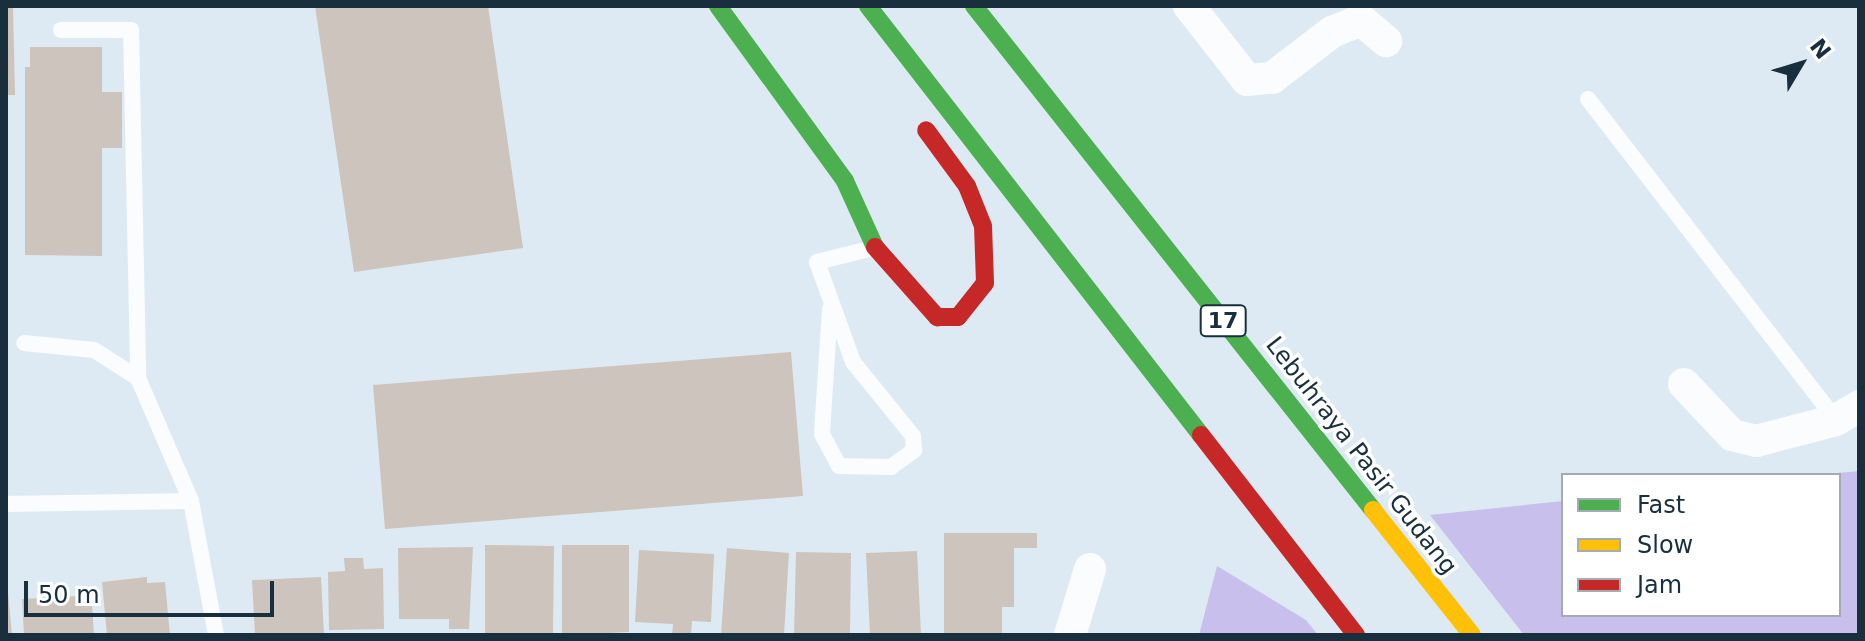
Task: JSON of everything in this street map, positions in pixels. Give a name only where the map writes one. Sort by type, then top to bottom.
[{"type":"main road","points":[[718,6],[845,181],[875,247],[937,317],[958,317],[985,283],[983,226],[967,186],[915,114]]},
{"type":"main road","points":[[854,6],[862,31]]},
{"type":"main road","points":[[868,6],[1356,635]]},
{"type":"main road","name":"Lebuhraya Pasir Gudang","points":[[974,6],[1472,635]]},
{"type":"street","points":[[1189,6],[1247,80],[1272,78],[1332,32],[1361,20],[1386,41]]},
{"type":"street","points":[[1684,384],[1732,435],[1756,441],[1848,413]]},
{"type":"street","points":[[1070,635],[1090,569]]},
{"type":"lane","points":[[61,30],[131,30],[138,378],[191,501],[216,635]]},
{"type":"lane","points":[[1588,99],[1848,413]]},
{"type":"lane","points":[[830,309],[822,434],[839,466],[891,467],[914,450],[913,436],[853,362],[830,309],[817,262],[875,247]]},
{"type":"lane","points":[[24,343],[94,350],[138,378]]},
{"type":"lane","points":[[6,504],[191,501]]},
{"type":"shaded area","points":[[1859,471],[1859,635],[1524,635],[1430,515],[1561,501],[1561,617],[1841,617],[1841,473],[1838,473]]},
{"type":"shaded area","points":[[1217,566],[1306,620],[1318,635],[1199,635]]},
{"type":"building","points":[[6,6],[13,6],[15,95],[6,95]]},
{"type":"building","points":[[315,6],[488,6],[523,248],[354,272]]},
{"type":"building","points":[[30,47],[102,47],[102,92],[122,92],[122,148],[102,148],[102,256],[25,255],[25,67],[30,67]]},
{"type":"building","points":[[791,352],[803,496],[385,529],[373,385]]},
{"type":"building","points":[[944,533],[1037,533],[1037,548],[1014,548],[1014,607],[1002,607],[1002,635],[944,635]]},
{"type":"building","points":[[485,545],[554,546],[553,635],[485,634]]},
{"type":"building","points":[[562,545],[629,545],[629,632],[562,635]]},
{"type":"building","points":[[473,547],[469,629],[449,629],[449,619],[399,619],[398,548]]},
{"type":"building","points":[[727,548],[789,553],[784,635],[721,635]]},
{"type":"building","points":[[639,550],[714,554],[711,622],[692,621],[691,635],[672,635],[673,624],[635,622]]},
{"type":"building","points":[[917,551],[921,635],[870,635],[866,553]]},
{"type":"building","points":[[796,552],[851,553],[850,635],[794,635]]},
{"type":"building","points":[[344,558],[363,558],[364,569],[383,568],[384,629],[329,630],[328,572],[345,571]]},
{"type":"building","points":[[147,577],[147,583],[165,582],[170,635],[107,635],[102,582]]},
{"type":"building","points":[[321,577],[324,635],[255,635],[252,580]]},
{"type":"building","points":[[8,592],[12,635],[6,635]]},
{"type":"building","points":[[79,596],[79,605],[92,604],[94,635],[24,635],[22,599]]},
{"type":"traffic: fast","points":[[718,6],[845,181],[875,247]]},
{"type":"traffic: fast","points":[[868,6],[1201,435]]},
{"type":"traffic: fast","points":[[974,6],[1373,510]]},
{"type":"traffic: slow","points":[[1373,510],[1472,635]]},
{"type":"traffic: jam","points":[[875,247],[937,317],[958,317],[985,283],[983,226],[967,186],[926,130]]},
{"type":"traffic: jam","points":[[1201,435],[1356,635]]}]
